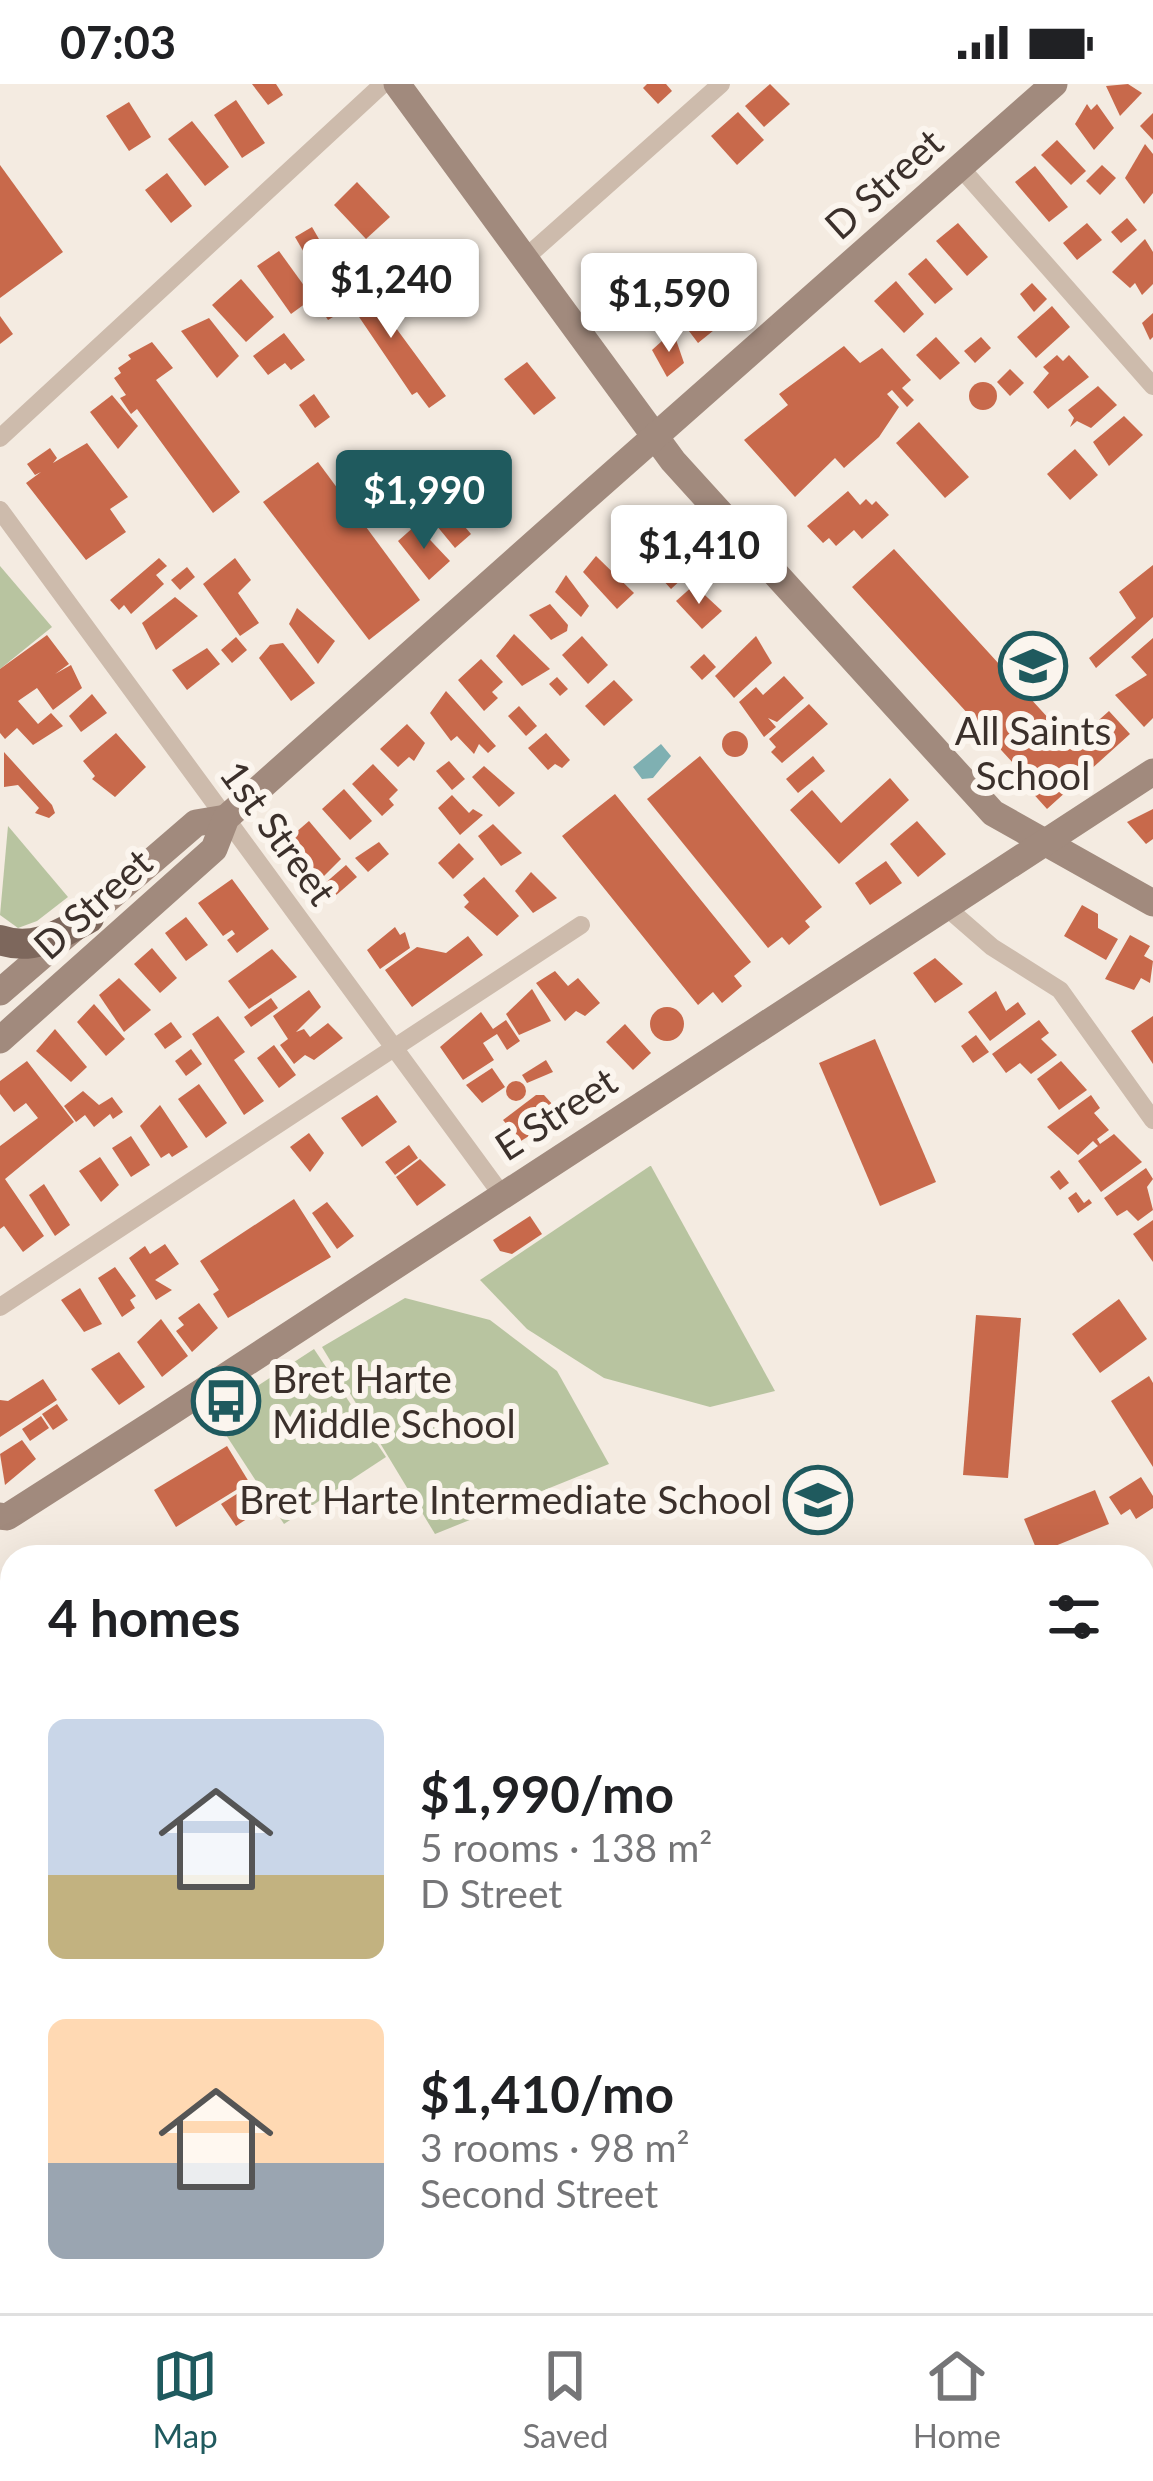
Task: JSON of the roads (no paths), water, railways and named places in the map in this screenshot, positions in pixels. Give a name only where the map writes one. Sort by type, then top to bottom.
[{"type":"main road","points":[[0,940],[17,945],[48,941],[89,918]]},
{"type":"street","points":[[0,438],[383,84]]},
{"type":"street","points":[[397,84],[653,436],[993,813],[1153,903]]},
{"type":"street","points":[[524,259],[721,84]]},
{"type":"street","name":"D Street","points":[[0,1040],[214,849],[226,818],[1054,84]]},
{"type":"street","points":[[960,167],[1153,386]]},
{"type":"street","name":"1st Street","points":[[0,510],[502,1196]]},
{"type":"street","name":"E Street","points":[[0,1516],[24,1507],[1153,772]]},
{"type":"street","name":"D Street","points":[[0,992],[196,823],[226,818]]},
{"type":"street","points":[[946,907],[992,947],[1060,990],[1153,1120]]},
{"type":"street","points":[[0,1307],[393,1044],[581,925]]},
{"type":"water","points":[[661,744],[671,756],[653,778],[642,779],[633,767]]},
{"type":"place","name":"All Saints School","points":[[1033,666]]},
{"type":"place","name":"Bret Harte Middle School","points":[[226,1401]]},
{"type":"place","name":"Bret Harte Intermediate School","points":[[818,1500]]}]
